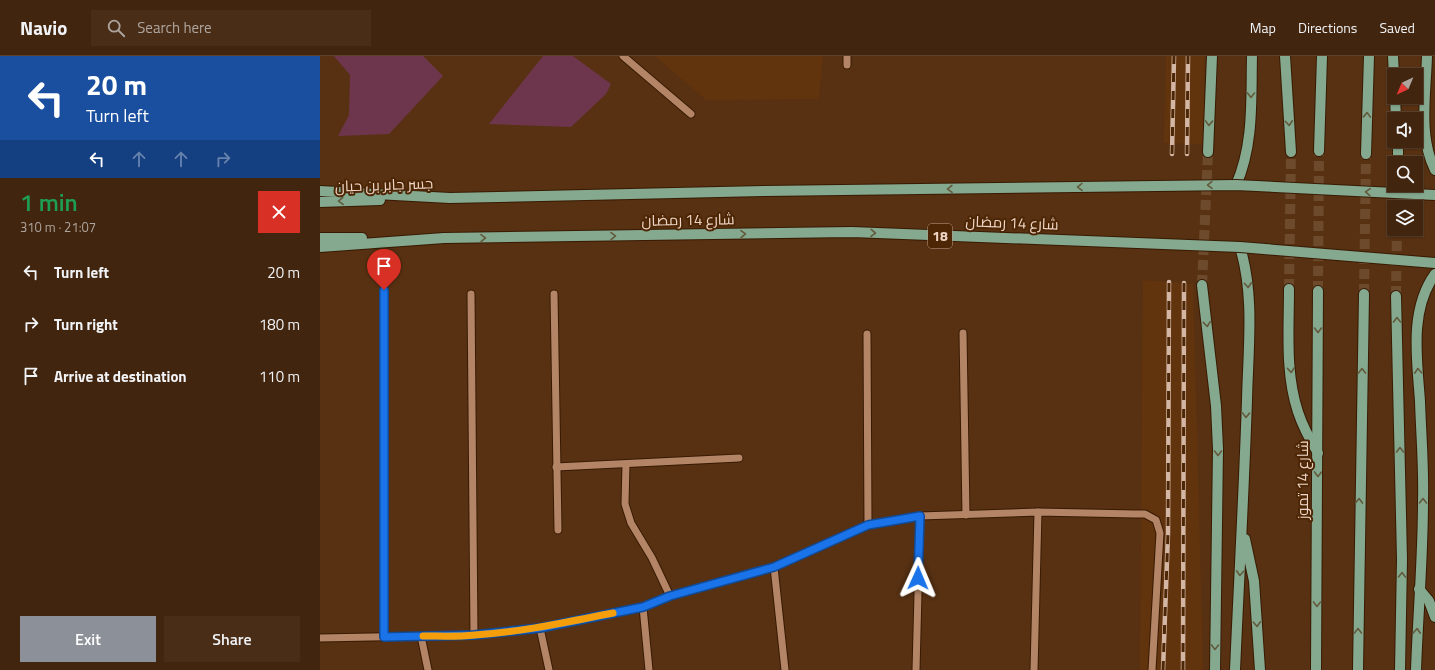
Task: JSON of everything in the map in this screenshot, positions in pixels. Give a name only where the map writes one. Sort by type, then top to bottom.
[{"type":"main road","points":[[1208,152],[1212,56]]},
{"type":"main road","points":[[1236,185],[1244,168],[1247,150],[1251,117],[1252,56]]},
{"type":"main road","points":[[1285,56],[1291,152]]},
{"type":"main road","points":[[1319,151],[1322,56]]},
{"type":"main road","points":[[1366,154],[1369,56]]},
{"type":"main road","points":[[1393,56],[1394,68]]},
{"type":"main road","points":[[1427,56],[1425,130],[1430,156],[1435,170]]},
{"type":"main road","name":"شارع 14 رمضان","points":[[450,198],[756,191],[1236,185],[1435,195]]},
{"type":"main road","points":[[320,191],[450,198]]},
{"type":"main road","name":"جسر جابر بن حيان","points":[[320,202],[450,198]]},
{"type":"main road","name":"شارع 14 رمضان","points":[[444,238],[852,232],[1240,247],[1435,263]]},
{"type":"main road","points":[[320,238],[444,238]]},
{"type":"main road","points":[[320,247],[444,238]]},
{"type":"main road","points":[[1235,670],[1243,531],[1249,322],[1246,270],[1240,247]]},
{"type":"main road","points":[[1416,670],[1419,589],[1423,544],[1423,499],[1417,336],[1422,302],[1430,281],[1435,274]]},
{"type":"main road","points":[[1202,285],[1216,406],[1218,449],[1215,670]]},
{"type":"main road","points":[[1288,289],[1292,388],[1306,433],[1318,454]]},
{"type":"main road","name":"شارع 14 تموز","points":[[1316,670],[1318,291]]},
{"type":"main road","points":[[1358,670],[1364,294]]},
{"type":"main road","points":[[1396,296],[1402,559],[1400,670]]},
{"type":"main road","points":[[1243,531],[1254,580],[1260,670]]},
{"type":"main road","points":[[1419,589],[1429,601],[1435,617]]},
{"type":"street","points":[[623,56],[691,114]]},
{"type":"street","points":[[847,56],[847,65]]},
{"type":"street","points":[[384,290],[384,637]]},
{"type":"street","points":[[471,294],[474,635]]},
{"type":"street","points":[[554,294],[558,530]]},
{"type":"street","points":[[963,333],[966,515]]},
{"type":"street","points":[[867,334],[868,525]]},
{"type":"street","points":[[556,467],[739,458]]},
{"type":"street","points":[[626,464],[625,504],[630,523],[652,558],[670,596]]},
{"type":"street","points":[[320,638],[474,635],[540,628],[643,607],[670,596],[774,567],[868,525],[920,516],[1038,512],[1145,514],[1156,520],[1160,533],[1152,670]]},
{"type":"street","points":[[1034,670],[1038,512]]},
{"type":"street","points":[[916,670],[920,516]]},
{"type":"street","points":[[774,567],[785,670]]},
{"type":"street","points":[[643,607],[649,670]]},
{"type":"street","points":[[540,628],[549,670]]},
{"type":"street","points":[[422,636],[428,670]]},
{"type":"shaded area","points":[[334,56],[423,56],[443,76],[389,134],[338,136],[349,115],[350,75]]},
{"type":"shaded area","points":[[543,56],[573,56],[611,84],[606,94],[571,127],[489,124]]},
{"type":"shaded area","points":[[655,56],[823,56],[819,99],[706,100]]},
{"type":"shaded area","points":[[1166,56],[1204,56],[1204,144],[1164,143]]},
{"type":"shaded area","points":[[1143,280],[1193,284],[1203,670],[1140,670]]},
{"type":"tunnel","points":[[1318,291],[1319,151]]},
{"type":"tunnel","points":[[1202,285],[1208,152]]},
{"type":"tunnel","points":[[1289,289],[1291,152]]},
{"type":"tunnel","points":[[1364,294],[1366,154]]},
{"type":"tunnel","points":[[1398,192],[1398,200]]},
{"type":"tunnel","points":[[1396,296],[1397,236]]},
{"type":"railway","points":[[1172,154],[1174,56]]},
{"type":"railway","points":[[1187,154],[1188,56]]},
{"type":"railway","points":[[1163,670],[1168,533],[1169,282]]},
{"type":"railway","points":[[1183,670],[1184,283]]},
{"type":"slow traffic","points":[[423,636],[474,635],[540,628],[613,613]]},
{"type":"route","points":[[384,290],[384,637],[474,635],[540,628],[643,607],[670,596],[774,567],[868,525],[920,516],[918,578]]}]
